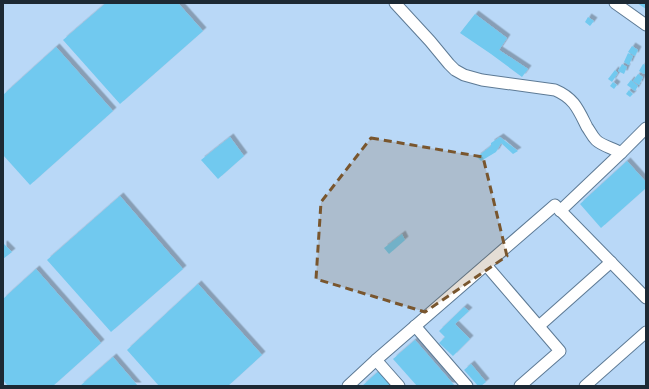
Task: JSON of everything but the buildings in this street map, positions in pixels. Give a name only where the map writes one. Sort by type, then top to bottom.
[{"type":"street","points":[[395,3],[455,70],[464,75],[482,80],[561,92],[576,106],[592,136],[602,144],[621,153]]},
{"type":"street","points":[[615,3],[646,25]]},
{"type":"street","points":[[560,211],[646,128]]},
{"type":"street","points":[[348,386],[555,205],[646,298]]},
{"type":"street","points":[[539,326],[611,262]]},
{"type":"street","points":[[486,265],[560,351],[520,386]]},
{"type":"street","points":[[415,326],[467,386]]},
{"type":"street","points":[[585,386],[646,332]]},
{"type":"street","points":[[376,360],[399,386]]},
{"type":"highlighted area","points":[[371,138],[483,157],[507,256],[425,312],[316,279],[321,202]]}]
